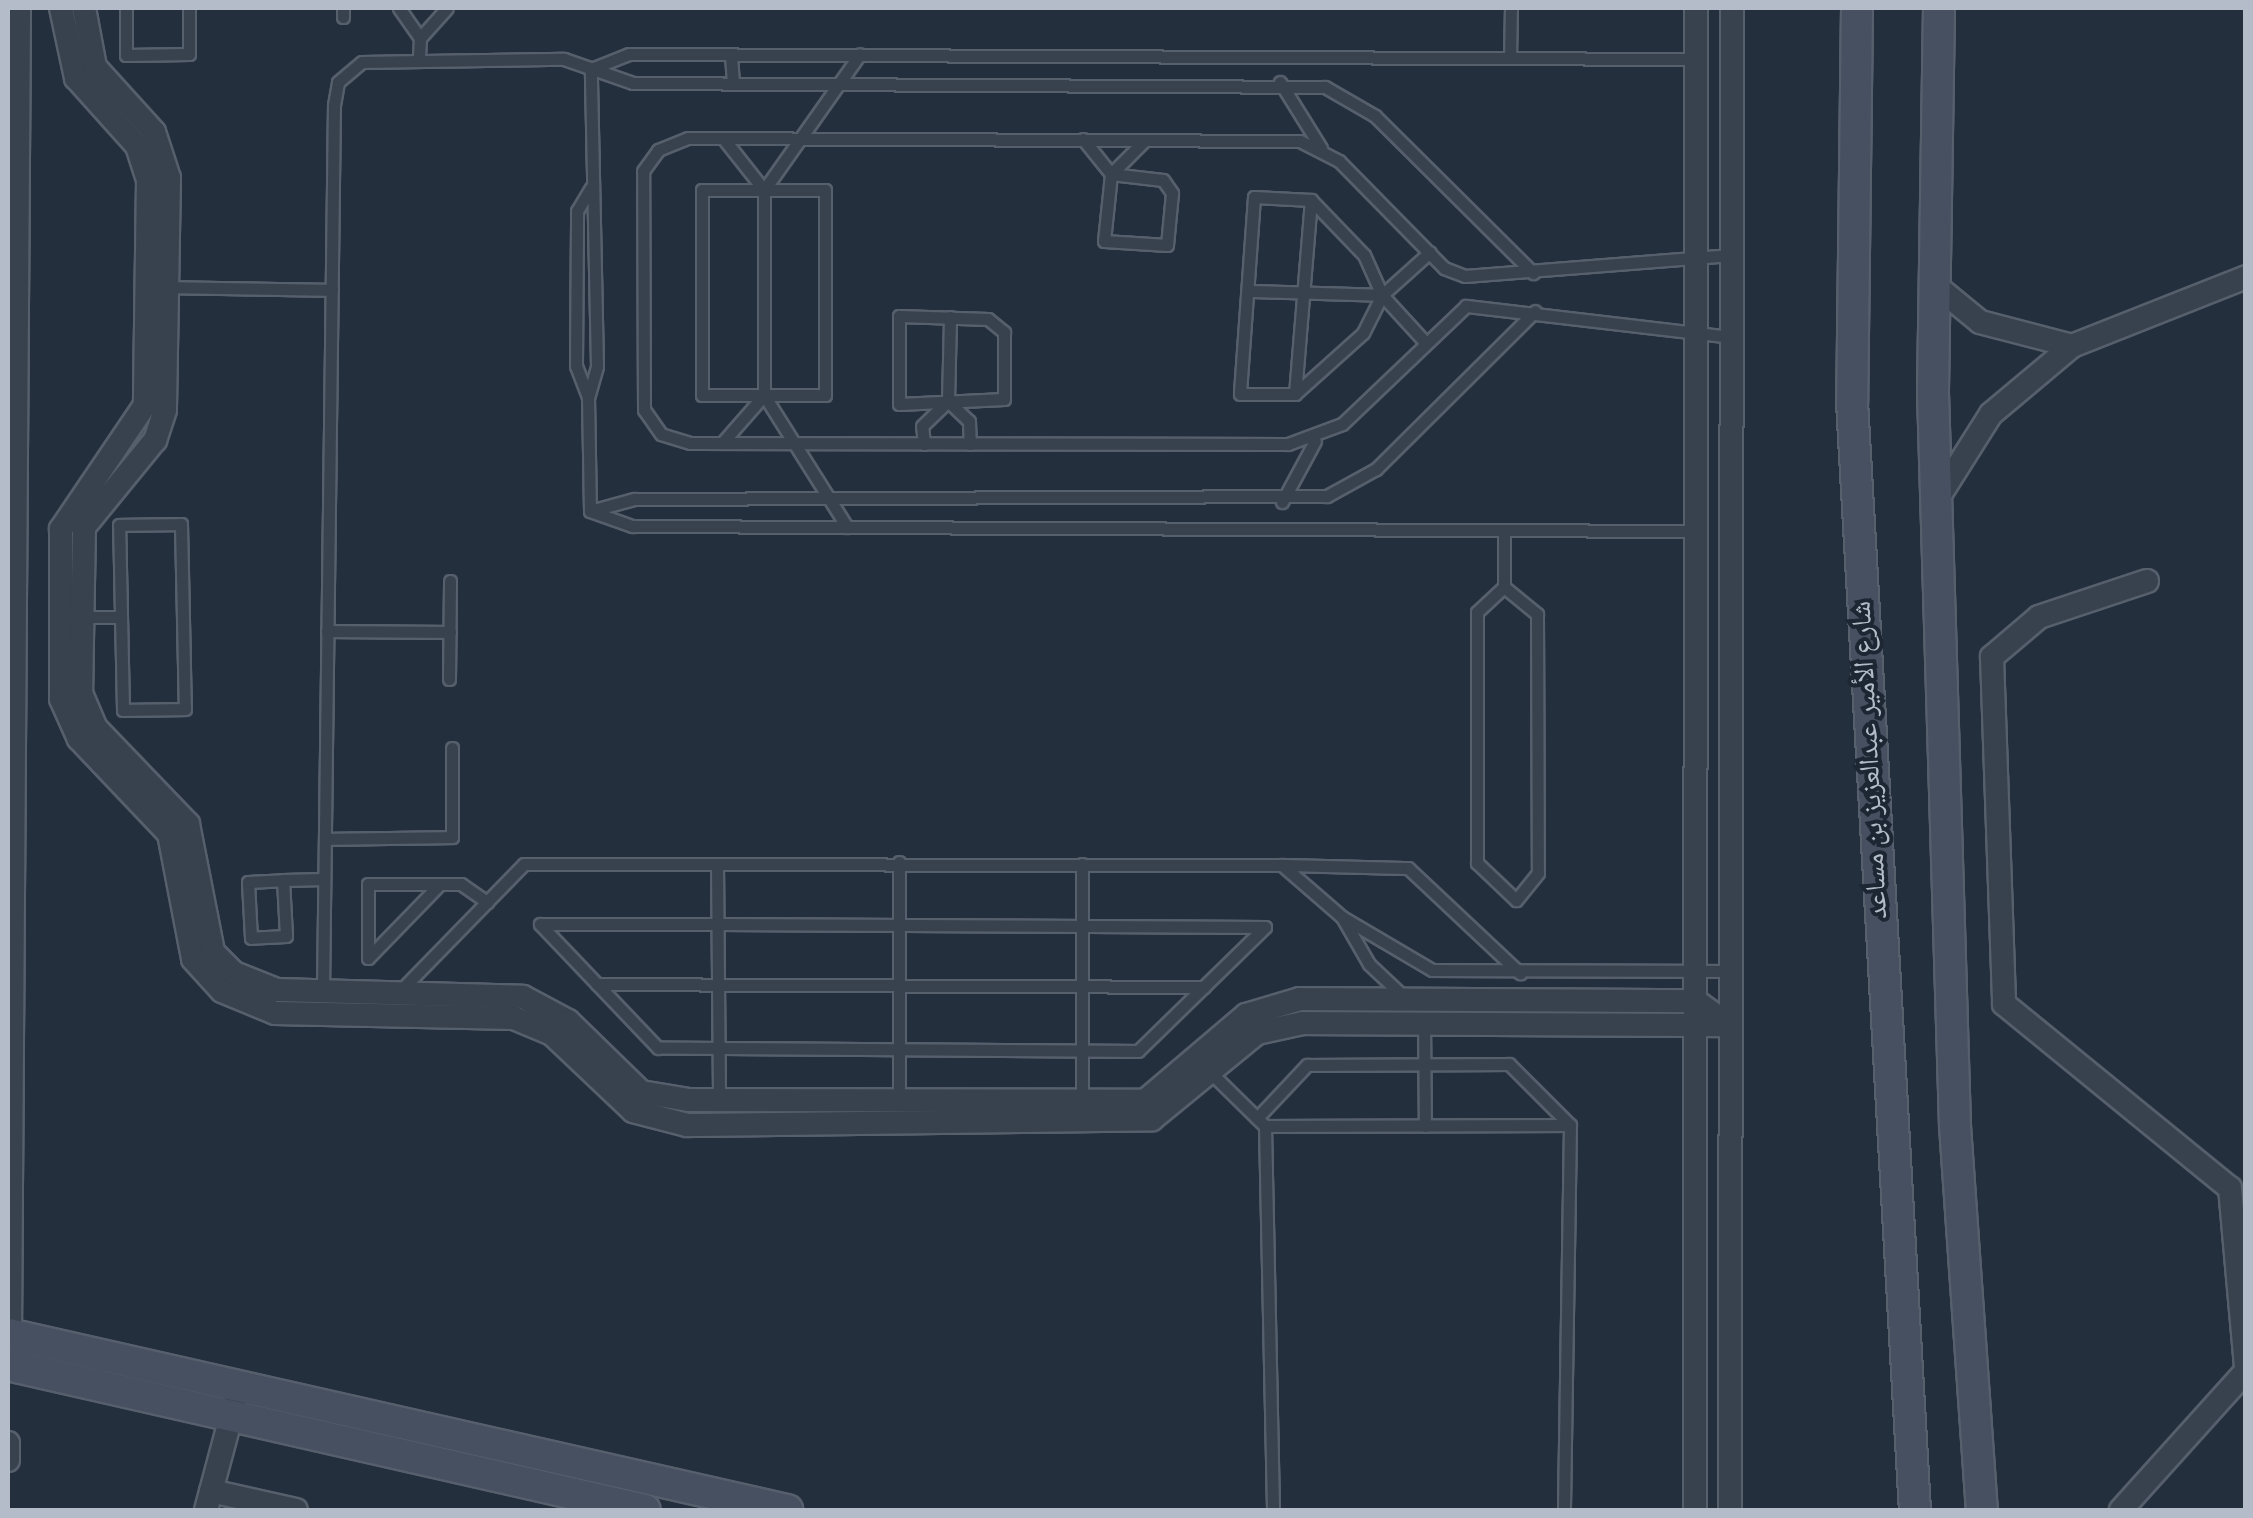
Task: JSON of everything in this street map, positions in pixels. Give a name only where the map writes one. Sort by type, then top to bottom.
[{"type":"street","points":[[19,8],[8,1345],[645,1510]]},
{"type":"street","points":[[61,8],[76,78],[145,159],[157,286]]},
{"type":"street","points":[[84,8],[95,67],[163,152],[157,286],[145,405],[130,439],[66,514],[70,617],[66,716],[178,851],[186,929],[205,977],[275,1013],[399,992],[523,997],[568,1021],[641,1092],[719,1100],[899,1113],[1152,1119],[1204,1066]]},
{"type":"street","points":[[1695,1510],[1696,8]]},
{"type":"street","points":[[1730,1510],[1732,8]]},
{"type":"street","name":"شارع الأمير عبدالعزيز بن مساعد","points":[[1857,8],[1852,402],[1916,1510]]},
{"type":"street","points":[[1939,8],[1934,285],[1936,501],[1955,1126],[1982,1510]]},
{"type":"street","points":[[1936,501],[1991,414],[2072,346],[2246,278]]},
{"type":"street","points":[[1934,285],[1980,322],[2072,346]]},
{"type":"street","points":[[2121,1510],[2246,1369],[2230,1188],[2004,1004],[1992,657],[2039,617],[2147,581]]},
{"type":"street","points":[[323,1003],[514,1018],[552,1034],[633,1111],[719,1124],[1145,1100],[1275,1026],[1418,1007],[1696,1001],[1728,1025]]},
{"type":"street","points":[[1418,1007],[1697,1027],[1728,1025]]},
{"type":"street","points":[[235,1401],[209,1501],[296,1510]]},
{"type":"street","points":[[235,1401],[787,1510]]},
{"type":"street","points":[[1975,1415],[1992,1510]]},
{"type":"street","points":[[8,1444],[8,1460]]},
{"type":"lane","points":[[126,8],[126,55],[190,54],[189,8]]},
{"type":"lane","points":[[399,8],[420,38],[419,57]]},
{"type":"lane","points":[[420,38],[447,8]]},
{"type":"lane","points":[[1510,8],[1510,58]]},
{"type":"lane","points":[[591,69],[629,54],[1696,59]]},
{"type":"lane","points":[[731,54],[733,83]]},
{"type":"lane","points":[[847,527],[764,395],[764,190],[796,138],[860,54]]},
{"type":"lane","points":[[1052,56],[1052,82]]},
{"type":"lane","points":[[1140,56],[1142,82]]},
{"type":"lane","points":[[323,1003],[338,82],[362,62],[419,57],[564,58],[633,83],[1280,82],[1348,96],[1533,272]]},
{"type":"lane","points":[[1246,57],[1246,82]]},
{"type":"lane","points":[[590,511],[588,398],[597,366],[591,69]]},
{"type":"lane","points":[[1280,82],[1320,148],[1430,252],[1465,276],[1697,254],[1731,256]]},
{"type":"lane","points":[[1315,442],[722,444],[671,440],[644,410],[642,185],[648,160],[671,142],[724,138],[1144,140],[1320,148]]},
{"type":"lane","points":[[724,138],[764,190]]},
{"type":"lane","points":[[1083,140],[1111,174],[1164,180],[1172,194],[1168,246],[1104,241],[1111,174],[1144,140]]},
{"type":"lane","points":[[588,398],[576,366],[577,210],[591,188]]},
{"type":"lane","points":[[702,190],[825,190],[825,394],[764,395],[702,395],[702,190]]},
{"type":"lane","points":[[1424,341],[1382,295],[1364,256],[1311,200],[1254,197],[1240,394],[1295,394],[1364,333],[1382,295],[1430,252]]},
{"type":"lane","points":[[1295,394],[1311,200]]},
{"type":"lane","points":[[157,286],[332,290]]},
{"type":"lane","points":[[1248,291],[1382,295]]},
{"type":"lane","points":[[1282,502],[1315,442],[1466,306],[1534,312],[1696,338],[1731,337]]},
{"type":"lane","points":[[590,511],[634,499],[1282,502],[1356,485],[1534,312]]},
{"type":"lane","points":[[899,316],[988,319],[1004,332],[1004,400],[948,401],[899,404],[899,316]]},
{"type":"lane","points":[[924,444],[922,426],[948,401],[950,317]]},
{"type":"lane","points":[[722,444],[764,395]]},
{"type":"lane","points":[[948,401],[969,421],[970,444]]},
{"type":"lane","points":[[733,500],[734,526]]},
{"type":"lane","points":[[1073,501],[1075,528]]},
{"type":"lane","points":[[1148,501],[1149,528]]},
{"type":"lane","points":[[1257,529],[1258,502]]},
{"type":"lane","points":[[590,511],[632,526],[1696,531]]},
{"type":"lane","points":[[181,524],[185,709],[123,710],[121,617],[119,525],[181,524]]},
{"type":"lane","points":[[1504,530],[1504,586],[1477,612],[1477,863],[1516,900],[1538,872],[1537,614],[1504,586]]},
{"type":"lane","points":[[449,679],[450,581]]},
{"type":"lane","points":[[70,617],[121,617]]},
{"type":"lane","points":[[328,631],[450,632]]},
{"type":"lane","points":[[325,838],[452,836],[452,748]]},
{"type":"lane","points":[[399,992],[524,864],[899,862],[1408,868],[1520,974]]},
{"type":"lane","points":[[899,862],[899,1113]]},
{"type":"lane","points":[[718,864],[719,1124]]},
{"type":"lane","points":[[1082,864],[1082,1104]]},
{"type":"lane","points":[[1282,864],[1342,917],[1432,970],[1520,974],[1729,971]]},
{"type":"lane","points":[[283,880],[286,936],[251,938],[248,882],[283,880],[324,879]]},
{"type":"lane","points":[[440,884],[368,958],[368,884],[440,884],[461,884],[487,902]]},
{"type":"lane","points":[[1342,917],[1369,964],[1418,1007],[1425,1126]]},
{"type":"lane","points":[[540,924],[900,926],[1264,928],[1138,1051],[658,1048],[540,924]]},
{"type":"lane","points":[[598,984],[899,979],[1204,987]]},
{"type":"lane","points":[[1273,1510],[1261,1122],[1308,1065],[1509,1064],[1570,1125],[1564,1510]]},
{"type":"lane","points":[[1204,1066],[1261,1122],[1570,1125]]}]
